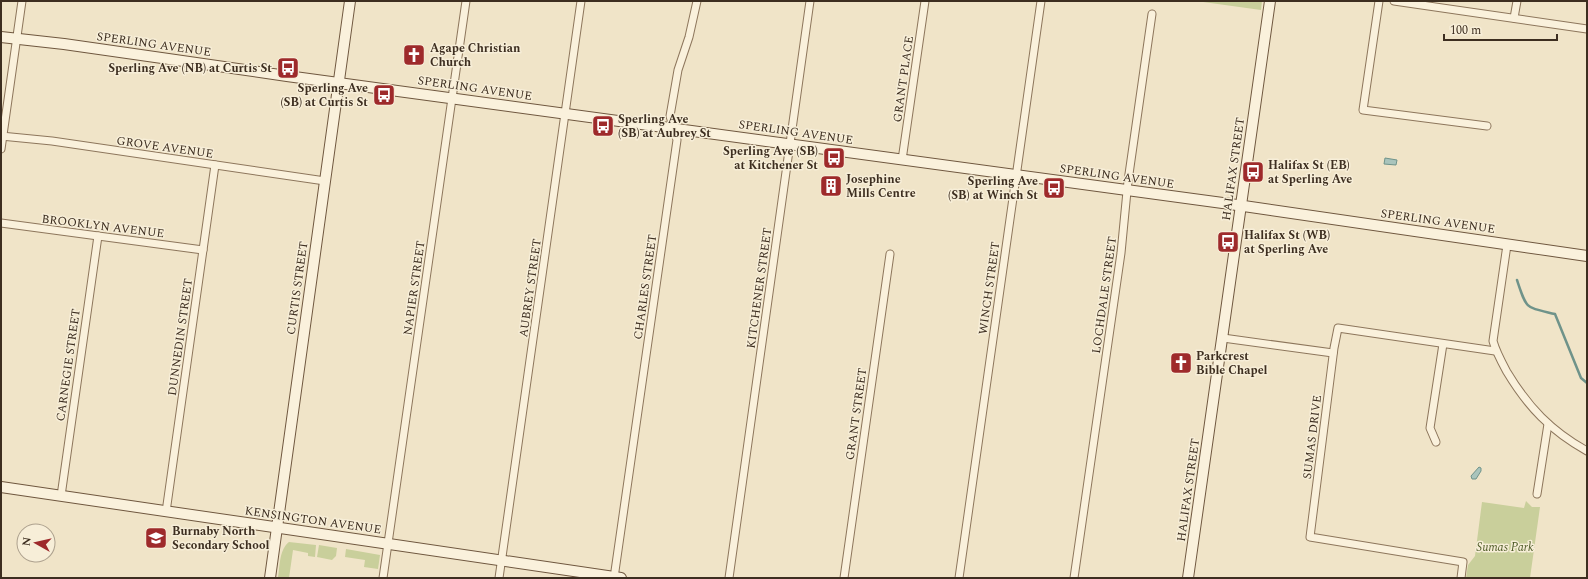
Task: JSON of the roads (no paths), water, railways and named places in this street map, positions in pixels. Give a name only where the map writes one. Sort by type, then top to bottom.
[{"type":"street","points":[[1,149],[22,1]]},
{"type":"street","name":"CURTIS STREET","points":[[270,578],[350,1]]},
{"type":"street","name":"NAPIER STREET","points":[[383,578],[466,1]]},
{"type":"street","name":"AUBREY STREET","points":[[499,578],[581,1]]},
{"type":"street","name":"CHARLES STREET","points":[[617,578],[677,140],[670,116],[678,70],[689,37],[697,1]]},
{"type":"street","name":"KITCHENER STREET","points":[[729,578],[810,1]]},
{"type":"street","name":"GRANT PLACE","points":[[902,160],[925,1]]},
{"type":"street","name":"WINCH STREET","points":[[959,578],[1041,1]]},
{"type":"street","name":"HALIFAX STREET","points":[[1188,578],[1270,1]]},
{"type":"street","points":[[1379,1],[1363,110],[1487,126]]},
{"type":"street","points":[[1394,1],[1587,29]]},
{"type":"street","points":[[1514,18],[1517,1]]},
{"type":"street","name":"LOCHDALE STREET","points":[[1074,578],[1120,259],[1127,190],[1152,14]]},
{"type":"street","name":"SPERLING AVENUE","points":[[1,37],[1127,190],[1587,256]]},
{"type":"street","name":"GROVE AVENUE","points":[[2,136],[325,181]]},
{"type":"street","name":"DUNNEDIN STREET","points":[[166,512],[215,165]]},
{"type":"street","name":"BROOKLYN AVENUE","points":[[1,223],[203,250]]},
{"type":"street","name":"CARNEGIE STREET","points":[[61,496],[98,236]]},
{"type":"street","points":[[1507,244],[1493,341],[1495,351],[1520,394],[1531,407],[1548,424],[1587,451]]},
{"type":"street","name":"GRANT STREET","points":[[844,578],[890,254]]},
{"type":"street","name":"SUMAS DRIVE","points":[[1461,578],[1463,562],[1310,537],[1334,353],[1338,328],[1495,351]]},
{"type":"street","points":[[1222,338],[1334,353]]},
{"type":"street","points":[[1436,442],[1430,428],[1443,344]]},
{"type":"street","points":[[1537,494],[1548,424]]},
{"type":"street","name":"KENSINGTON AVENUE","points":[[1,487],[617,578]]},
{"type":"water","points":[[1385,158],[1397,160],[1396,165],[1384,164]]},
{"type":"water","points":[[1479,467],[1481,468],[1481,471],[1476,479],[1472,479],[1471,476]]},
{"type":"waterway","points":[[1517,280],[1528,306],[1555,314],[1581,378],[1587,383]]},
{"type":"place","name":"Agape Christian Church","points":[[414,55]]},
{"type":"place","name":"Sperling Ave (NB) at Curtis St","points":[[288,68]]},
{"type":"place","name":"Sperling Ave (SB) at Curtis St","points":[[384,95]]},
{"type":"place","name":"Sperling Ave (SB) at Aubrey St","points":[[603,126]]},
{"type":"place","name":"Sperling Ave (SB) at Kitchener St","points":[[834,158]]},
{"type":"place","name":"Halifax St (EB) at Sperling Ave","points":[[1253,172]]},
{"type":"place","name":"Josephine Mills Centre","points":[[831,186]]},
{"type":"place","name":"Sperling Ave (SB) at Winch St","points":[[1054,188]]},
{"type":"place","name":"Halifax St (WB) at Sperling Ave","points":[[1228,242]]},
{"type":"place","name":"Parkcrest Bible Chapel","points":[[1181,363]]},
{"type":"place","name":"Burnaby North Secondary School","points":[[156,538]]},
{"type":"park label","name":"Sumas Park","points":[[1505,547]]}]
